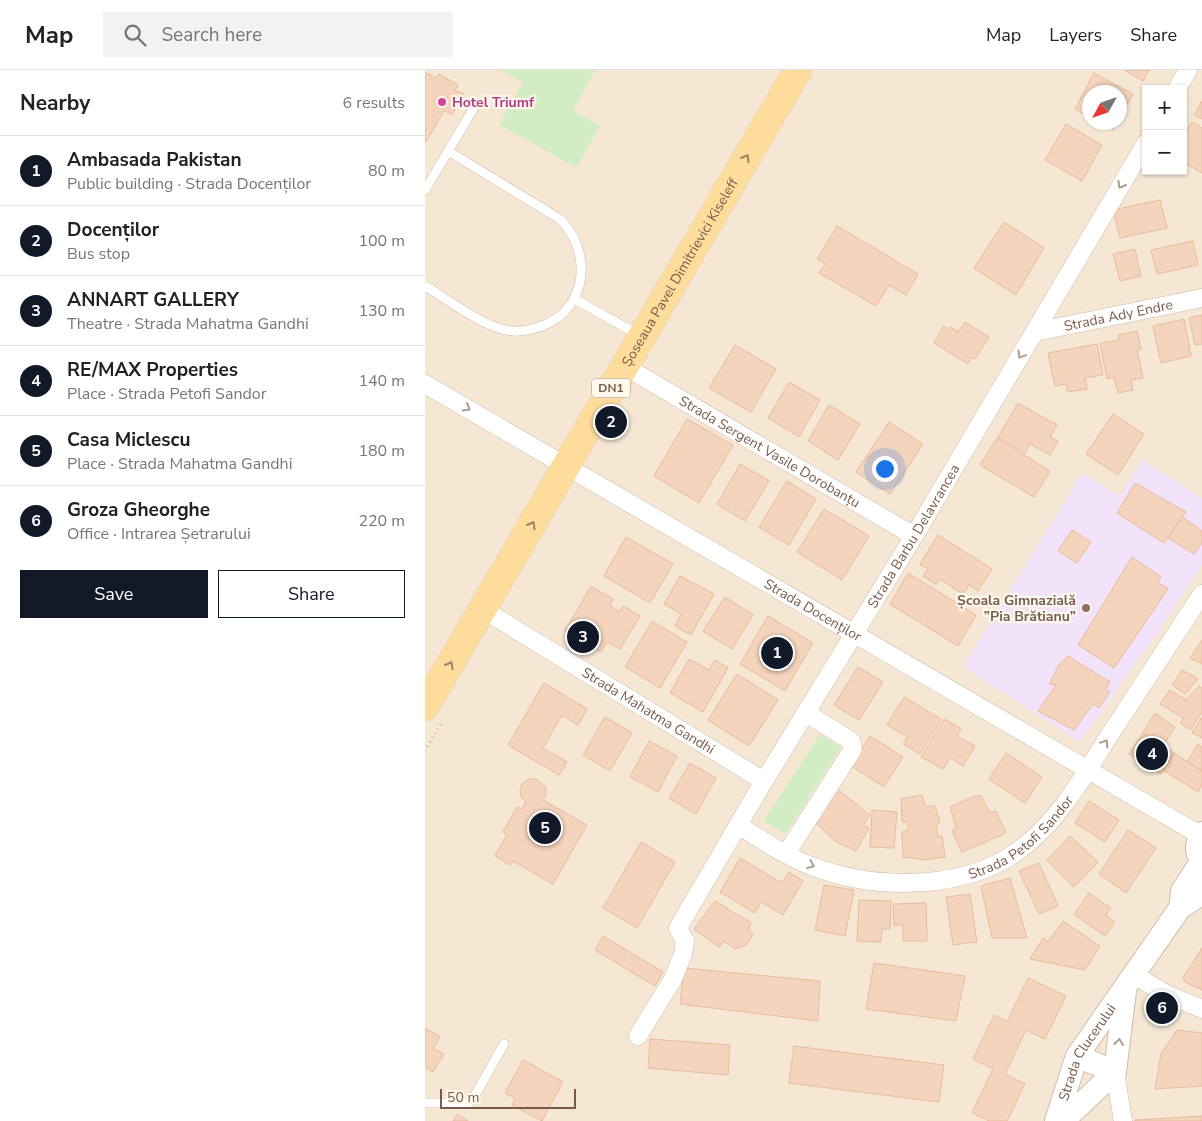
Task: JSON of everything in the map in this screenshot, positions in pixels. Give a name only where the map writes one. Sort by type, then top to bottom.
[{"type":"main road","name":"Șoseaua Pavel Dimitrievici Kiseleff","points":[[425,707],[798,70]]},
{"type":"street","points":[[1179,85],[1188,70]]},
{"type":"street","name":"Strada Barbu Delavrancea","points":[[638,1036],[677,970],[685,941],[678,928],[764,781],[914,536],[1142,150]]},
{"type":"street","name":"Strada Ady Endre","points":[[1035,332],[1202,298]]},
{"type":"street","name":"Strada Sergent Vasile Dorobanțu","points":[[625,366],[914,536]]},
{"type":"street","name":"Strada Docenților","points":[[425,384],[1201,834]]},
{"type":"street","name":"Strada Petofi Sandor","points":[[738,825],[786,854],[814,867],[845,876],[875,881],[904,883],[932,881],[960,876],[983,869],[1006,858],[1026,845],[1058,813],[1202,594]]},
{"type":"street","name":"Strada Mahatma Gandhi","points":[[482,609],[764,781]]},
{"type":"street","points":[[786,854],[853,749],[851,741],[806,713]]},
{"type":"street","points":[[1201,834],[1197,850],[1201,862]]},
{"type":"street","name":"Strada Clucerului","points":[[1180,908],[1182,892],[1201,862]]},
{"type":"street","name":"Strada Clucerului","points":[[1055,1121],[1077,1056],[1180,908],[1194,899],[1202,887]]},
{"type":"street","points":[[1130,981],[1202,1009]]},
{"type":"street","name":"Strada Clucerului","points":[[1063,1121],[1115,1072],[1130,981]]},
{"type":"street","points":[[1077,1056],[1115,1072],[1123,1121]]},
{"type":"lane","points":[[425,190],[475,106]]},
{"type":"lane","points":[[425,286],[496,328],[529,331],[550,323],[567,308],[574,299],[581,282],[582,264],[578,245],[569,228],[550,211],[448,152]]},
{"type":"lane","points":[[574,299],[642,336]]},
{"type":"lane","points":[[425,1103],[469,1103],[504,1044]]},
{"type":"shaded area","points":[[425,70],[1202,70],[1202,1121],[425,1121]]},
{"type":"shaded area","name":"Școala Gimnazială ”Pia Brătianu”","points":[[1142,460],[1202,498],[1202,565],[1159,631],[1080,742],[963,667],[1082,473],[1120,496]]},
{"type":"green space","points":[[500,70],[595,70],[573,111],[600,126],[576,168],[499,124],[523,82]]},
{"type":"green space","points":[[820,734],[841,747],[785,834],[764,821]]},
{"type":"building","points":[[1124,70],[1149,70],[1143,81]]},
{"type":"building","name":"Hotel Triumf","points":[[425,72],[436,78],[439,74],[458,85],[455,90],[464,94],[452,115],[444,111],[425,143]]},
{"type":"building","points":[[1094,73],[1116,85],[1088,85]]},
{"type":"building","points":[[1127,91],[1133,94],[1127,105]]},
{"type":"building","points":[[1082,96],[1082,113],[1075,109]]},
{"type":"building","points":[[1202,101],[1202,119],[1194,115]]},
{"type":"building","points":[[1192,122],[1202,128],[1202,173],[1187,164],[1187,130]]},
{"type":"building","points":[[1066,124],[1102,145],[1082,181],[1045,160]]},
{"type":"building","points":[[1160,200],[1167,228],[1120,238],[1113,210]]},
{"type":"building","points":[[1004,222],[1044,248],[1016,295],[974,268]]},
{"type":"building","points":[[837,226],[918,274],[906,295],[889,285],[876,306],[819,273],[825,264],[817,259]]},
{"type":"building","points":[[1193,241],[1198,265],[1157,274],[1151,250]]},
{"type":"building","points":[[1135,249],[1141,276],[1120,281],[1113,254]]},
{"type":"building","points":[[1202,315],[1202,344],[1195,345],[1189,318]]},
{"type":"building","points":[[1184,319],[1191,356],[1161,363],[1153,326]]},
{"type":"building","points":[[965,322],[989,337],[975,359],[972,357],[968,364],[934,343],[944,326],[949,329],[951,327],[958,332]]},
{"type":"building","points":[[1137,331],[1141,349],[1137,350],[1143,378],[1131,380],[1133,390],[1118,393],[1114,377],[1107,379],[1100,343],[1119,340],[1118,335]]},
{"type":"building","points":[[1097,344],[1103,375],[1085,378],[1087,389],[1068,392],[1066,384],[1055,386],[1048,353]]},
{"type":"building","points":[[735,345],[776,369],[751,412],[709,388]]},
{"type":"building","points":[[789,382],[820,400],[799,437],[768,418]]},
{"type":"building","points":[[1018,403],[1057,425],[1050,437],[1058,441],[1050,455],[1030,444],[1025,453],[998,437]]},
{"type":"building","points":[[829,405],[860,424],[838,460],[808,441]]},
{"type":"building","points":[[1113,414],[1144,434],[1118,475],[1086,454]]},
{"type":"building","points":[[687,419],[733,445],[699,503],[654,476]]},
{"type":"building","points":[[889,422],[923,444],[890,494],[856,472]]},
{"type":"building","points":[[997,438],[1050,471],[1034,497],[980,465]]},
{"type":"building","points":[[740,464],[769,481],[745,521],[717,504]]},
{"type":"building","points":[[787,481],[816,499],[789,545],[759,527]]},
{"type":"building","points":[[1135,483],[1186,512],[1164,543],[1117,513]]},
{"type":"building","points":[[824,509],[869,536],[842,580],[797,552]]},
{"type":"building","points":[[1182,517],[1202,531],[1202,543],[1194,554],[1168,538]]},
{"type":"building","points":[[1072,530],[1091,542],[1077,563],[1058,551]]},
{"type":"building","points":[[938,535],[992,569],[978,591],[969,585],[963,594],[939,579],[936,584],[923,576],[928,569],[920,564]]},
{"type":"building","points":[[626,537],[673,564],[650,603],[604,576]]},
{"type":"building","points":[[1132,557],[1161,577],[1157,582],[1168,589],[1114,668],[1078,645]]},
{"type":"building","points":[[908,573],[976,615],[958,646],[890,604]]},
{"type":"building","points":[[680,576],[714,594],[691,635],[675,626],[681,614],[664,604]]},
{"type":"building","points":[[591,586],[613,599],[610,606],[620,612],[623,606],[640,616],[620,649],[607,642],[601,652],[565,631]]},
{"type":"building","points":[[725,597],[753,615],[732,649],[703,631]]},
{"type":"building","points":[[768,616],[813,643],[785,691],[740,664]]},
{"type":"building","points":[[652,621],[687,642],[660,688],[625,667]]},
{"type":"building","points":[[1202,640],[1202,664],[1190,658]]},
{"type":"building","points":[[1068,656],[1110,682],[1105,690],[1110,692],[1099,708],[1093,704],[1074,730],[1038,711],[1056,685],[1049,684],[1059,665]]},
{"type":"building","points":[[689,659],[709,670],[715,660],[728,668],[703,712],[670,693]]},
{"type":"building","points":[[858,667],[883,682],[859,720],[834,705]]},
{"type":"building","points":[[1182,670],[1198,679],[1185,694],[1172,685]]},
{"type":"building","points":[[737,674],[778,700],[749,746],[708,720]]},
{"type":"building","points":[[544,683],[587,709],[578,725],[562,715],[543,748],[567,762],[559,775],[508,745]]},
{"type":"building","points":[[1199,686],[1202,688],[1202,712],[1190,730],[1180,723],[1184,718],[1160,704],[1170,690],[1186,700]]},
{"type":"building","points":[[904,697],[941,719],[920,754],[903,744],[908,737],[887,725]]},
{"type":"building","points":[[1155,713],[1175,727],[1163,746],[1143,733]]},
{"type":"building","points":[[605,717],[632,733],[610,771],[583,755]]},
{"type":"building","points":[[1202,717],[1202,738],[1192,732]]},
{"type":"building","points":[[944,719],[961,729],[957,736],[975,746],[963,766],[950,758],[943,769],[921,757]]},
{"type":"building","points":[[1143,733],[1174,753],[1161,774],[1129,754]]},
{"type":"building","points":[[870,736],[903,757],[884,787],[851,766]]},
{"type":"building","points":[[649,741],[677,756],[658,792],[630,777]]},
{"type":"building","points":[[1198,744],[1202,747],[1202,771],[1187,762]]},
{"type":"building","points":[[1006,753],[1042,777],[1025,803],[989,779]]},
{"type":"building","points":[[1174,753],[1202,771],[1202,785],[1198,792],[1163,770]]},
{"type":"building","points":[[690,763],[716,778],[696,814],[669,798]]},
{"type":"building","points":[[529,779],[536,779],[546,787],[546,794],[543,800],[587,825],[553,884],[513,861],[510,865],[495,856],[507,834],[503,832],[517,807],[522,809],[526,802],[521,797],[520,790],[522,784]]},
{"type":"building","points":[[837,789],[870,815],[863,825],[869,828],[856,851],[835,841],[814,821]]},
{"type":"building","points":[[922,795],[925,806],[935,806],[940,822],[936,826],[938,837],[942,836],[945,857],[925,860],[903,857],[902,832],[908,830],[908,822],[902,822],[901,799]]},
{"type":"building","points":[[975,796],[981,796],[990,813],[996,811],[1006,833],[962,852],[952,831],[956,827],[950,807]]},
{"type":"building","points":[[1089,801],[1119,820],[1105,842],[1075,823]]},
{"type":"building","points":[[872,810],[897,812],[894,848],[870,847]]},
{"type":"building","points":[[1128,830],[1156,848],[1126,893],[1099,874]]},
{"type":"building","points":[[1070,836],[1098,862],[1074,887],[1047,860]]},
{"type":"building","points":[[641,842],[675,862],[637,928],[603,908]]},
{"type":"building","points":[[740,858],[782,883],[789,872],[803,881],[783,915],[761,902],[755,913],[720,892]]},
{"type":"building","points":[[1039,863],[1058,906],[1039,914],[1019,871]]},
{"type":"building","points":[[1010,878],[1027,938],[992,938],[981,886]]},
{"type":"building","points":[[824,885],[854,890],[845,936],[815,930]]},
{"type":"building","points":[[1089,893],[1111,908],[1106,915],[1115,922],[1105,936],[1074,914]]},
{"type":"building","points":[[970,894],[977,942],[953,945],[946,897]]},
{"type":"building","points":[[859,900],[891,901],[890,929],[882,929],[881,942],[857,941]]},
{"type":"building","points":[[715,901],[751,923],[748,930],[753,934],[746,945],[735,949],[724,941],[719,947],[694,929]]},
{"type":"building","points":[[926,903],[927,941],[903,941],[903,925],[894,925],[893,904]]},
{"type":"building","points":[[1063,921],[1100,946],[1085,970],[1030,959],[1043,938],[1048,942]]},
{"type":"building","points":[[603,936],[663,972],[655,986],[595,950]]},
{"type":"building","points":[[1202,948],[1202,990],[1185,982],[1183,978]]},
{"type":"building","points":[[874,963],[965,976],[956,1021],[866,1009]]},
{"type":"building","points":[[684,968],[820,981],[818,1021],[680,1004]]},
{"type":"building","points":[[1028,978],[1066,996],[1045,1039],[1026,1030],[1005,1074],[1025,1084],[1007,1121],[989,1121],[972,1113],[993,1069],[973,1059],[994,1015],[1007,1022]]},
{"type":"building","points":[[425,1028],[440,1037],[433,1048],[444,1054],[433,1072],[425,1067]]},
{"type":"building","points":[[1177,1030],[1202,1033],[1202,1086],[1155,1089],[1161,1054]]},
{"type":"building","points":[[650,1039],[730,1045],[728,1075],[648,1068]]},
{"type":"building","points":[[794,1046],[944,1065],[939,1102],[789,1083]]},
{"type":"building","points":[[523,1060],[563,1082],[542,1121],[512,1105],[515,1098],[505,1093]]},
{"type":"building","points":[[457,1114],[468,1121],[453,1121]]},
{"type":"building","points":[[1202,1116],[1202,1121],[1135,1121],[1135,1120]]},
{"type":"place","name":"Hotel Triumf","points":[[442,102]]},
{"type":"place","name":"Docenților","points":[[611,422]]},
{"type":"place","name":"Școala Gimnazială ”Pia Brătianu”","points":[[1086,608]]},
{"type":"place","name":"ANNART GALLERY","points":[[583,637]]},
{"type":"place","name":"Ambasada Pakistan","points":[[777,653]]},
{"type":"place","name":"RE/MAX Properties","points":[[1152,754]]},
{"type":"place","name":"Casa Miclescu","points":[[545,828]]},
{"type":"place","name":"Groza Gheorghe","points":[[1162,1008]]}]
